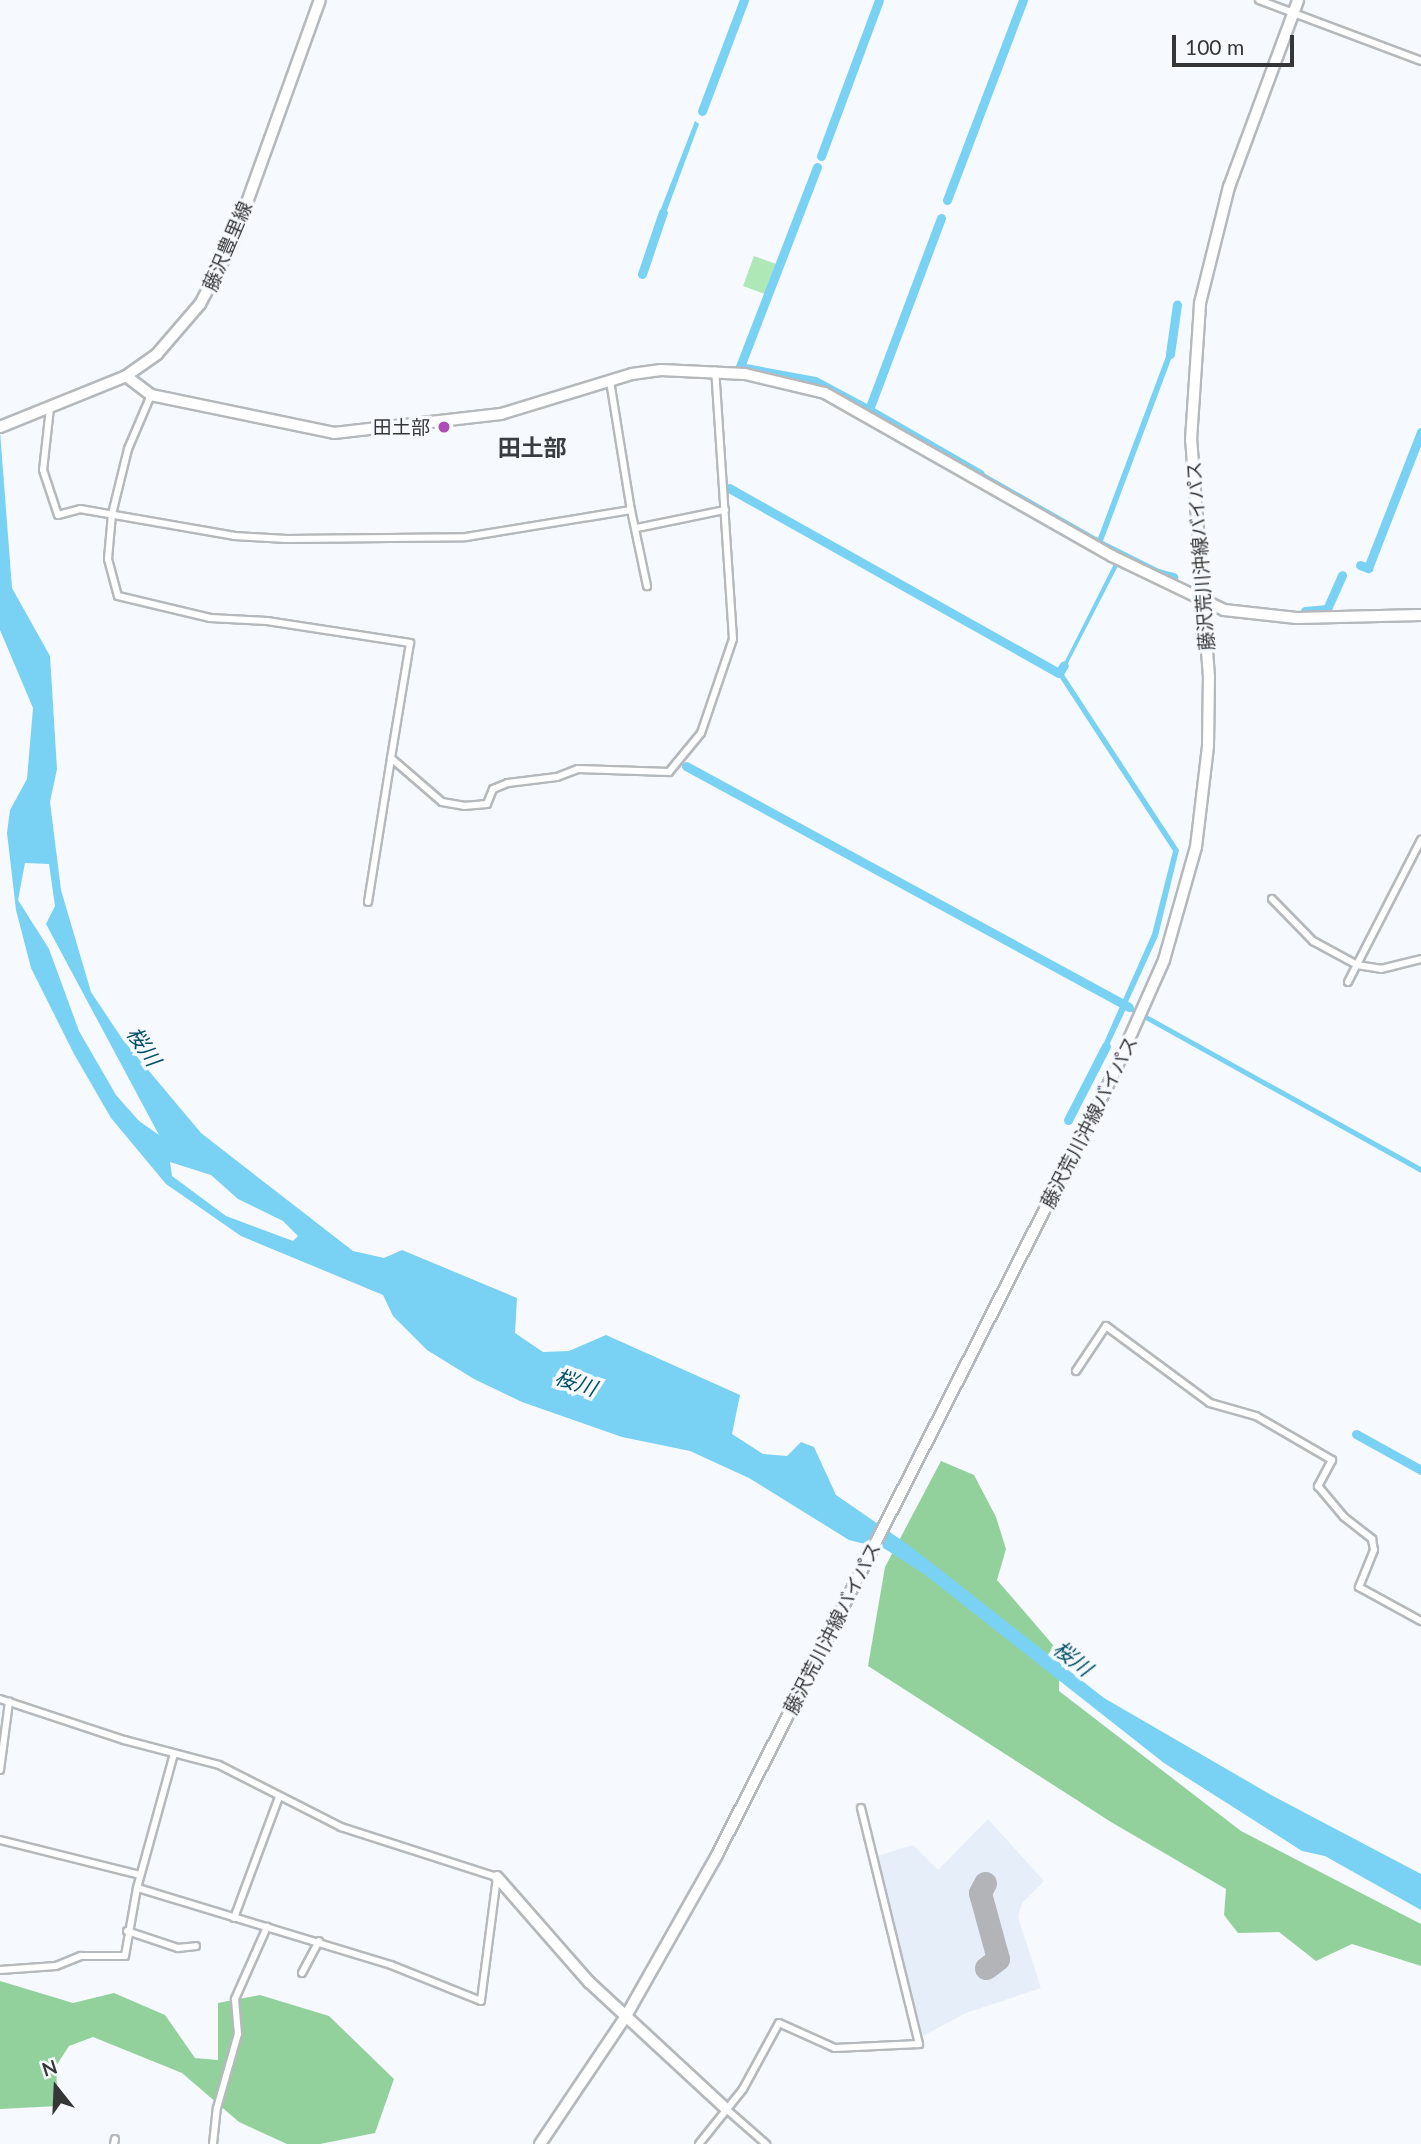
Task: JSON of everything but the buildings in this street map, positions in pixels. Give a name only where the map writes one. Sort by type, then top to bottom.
[{"type":"main road","name":"藤沢豊里線","points":[[0,427],[126,376],[181,329],[219,275],[320,0]]},
{"type":"main road","name":"藤沢荒川沖線バイパス","points":[[540,2144],[626,2016],[718,1855],[1140,1019],[1186,893],[1208,756],[1209,677],[1191,440],[1200,303],[1229,187],[1298,0]]},
{"type":"main road","points":[[126,376],[151,395],[309,429],[353,432],[501,414],[610,381],[661,370],[716,371],[787,382],[825,393],[1112,556],[1203,602],[1265,617],[1419,616]]},
{"type":"main road","points":[[497,1877],[589,1982],[725,2108]]},
{"type":"street","points":[[1259,0],[1421,61]]},
{"type":"street","points":[[391,758],[443,802],[464,806],[486,804],[493,789],[508,783],[557,777],[578,769],[669,772],[701,733],[733,639],[716,371]]},
{"type":"street","points":[[610,381],[631,510],[637,528],[647,586]]},
{"type":"street","points":[[151,395],[128,449],[112,514],[108,559],[117,596],[210,618],[267,621],[410,643],[368,902]]},
{"type":"street","points":[[47,409],[43,470],[58,515],[80,509],[234,536],[287,540],[466,537],[631,510]]},
{"type":"street","points":[[637,528],[725,510]]},
{"type":"street","points":[[1348,982],[1421,839]]},
{"type":"street","points":[[1272,899],[1313,941],[1357,965],[1381,969],[1421,958]]},
{"type":"street","points":[[1076,1371],[1106,1326],[1210,1403],[1256,1416],[1332,1460],[1318,1486],[1344,1517],[1372,1539],[1374,1550],[1359,1587],[1421,1621]]},
{"type":"street","points":[[0,1699],[174,1754],[219,1765],[341,1827],[497,1877],[481,2001],[319,1941],[137,1888]]},
{"type":"street","points":[[0,1770],[9,1702]]},
{"type":"street","points":[[0,1970],[56,1966],[81,1956],[125,1956],[127,1931],[140,1875],[174,1754]]},
{"type":"street","points":[[234,1918],[279,1797]]},
{"type":"street","points":[[699,2144],[725,2108],[743,2089],[779,2023],[835,2048],[919,2044],[861,1808]]},
{"type":"street","points":[[0,1840],[140,1875]]},
{"type":"street","points":[[213,2144],[217,2108],[238,2034],[235,1999],[267,1927]]},
{"type":"street","points":[[127,1931],[178,1948],[196,1947]]},
{"type":"street","points":[[302,1973],[319,1941]]},
{"type":"street","points":[[725,2108],[766,2144]]},
{"type":"shaded area","points":[[988,1819],[1044,1881],[1022,1903],[1018,1917],[1041,1988],[966,2013],[923,2036],[874,1857],[913,1845],[938,1870]]},
{"type":"green space","points":[[754,256],[776,264],[765,294],[743,286]]},
{"type":"green space","points":[[941,1461],[974,1475],[996,1517],[1006,1549],[997,1580],[1060,1653],[1059,1691],[1241,1831],[1421,1924],[1421,1966],[1352,1944],[1316,1961],[1279,1932],[1238,1933],[1224,1915],[1226,1889],[1111,1822],[868,1666],[885,1567]]},
{"type":"green space","points":[[0,1981],[73,2003],[114,1993],[165,2015],[195,2058],[218,2060],[218,2003],[260,1995],[329,2016],[394,2079],[375,2133],[320,2144],[287,2144],[239,2122],[182,2073],[93,2037],[69,2046],[56,2066],[58,2106],[0,2109]]},
{"type":"water","points":[[695,121],[699,124],[663,221],[657,219]]},
{"type":"water","points":[[1171,343],[1176,346],[1103,541],[1169,574],[1168,579],[1122,558],[1063,673],[1179,850],[1158,936],[1127,1004],[1421,1167],[1421,1173],[1126,1009],[1103,1058],[1098,1056],[1152,934],[1173,851],[1058,675],[1119,554],[979,477],[982,472],[1098,538]]},
{"type":"water","name":"桜川","points":[[0,431],[12,588],[50,656],[57,769],[50,802],[61,890],[91,992],[123,1040],[201,1133],[353,1251],[384,1258],[402,1250],[517,1298],[515,1333],[543,1352],[569,1351],[606,1335],[740,1395],[732,1434],[763,1454],[787,1456],[801,1442],[814,1447],[836,1495],[910,1546],[1104,1698],[1273,1796],[1421,1874],[1421,1910],[1325,1856],[1302,1851],[1164,1763],[924,1574],[885,1549],[849,1540],[749,1478],[690,1451],[622,1437],[522,1402],[474,1379],[427,1350],[393,1316],[383,1295],[241,1236],[166,1184],[111,1118],[74,1054],[31,968],[16,910],[7,833],[10,810],[27,779],[33,708],[0,630]],"holes":[[[25,863],[49,864],[55,906],[46,924],[159,1135],[139,1121],[116,1095],[79,1031],[49,949],[18,900]],[[170,1162],[211,1175],[238,1199],[283,1221],[298,1236],[293,1241],[226,1216],[172,1176]]]},
{"type":"waterway","points":[[702,111],[744,0]]},
{"type":"waterway","points":[[821,156],[879,0]]},
{"type":"waterway","points":[[947,200],[1023,0]]},
{"type":"waterway","points":[[817,167],[740,367],[815,381],[869,410]]},
{"type":"waterway","points":[[642,274],[663,212]]},
{"type":"waterway","points":[[941,218],[869,410],[980,474]]},
{"type":"waterway","points":[[1170,354],[1177,304]]},
{"type":"waterway","points":[[1360,565],[1368,568],[1421,432]]},
{"type":"waterway","points":[[729,488],[1059,673],[1064,665]]},
{"type":"waterway","points":[[1158,573],[1173,577]]},
{"type":"waterway","points":[[1305,611],[1327,609],[1342,575]]},
{"type":"waterway","points":[[686,766],[1129,1007]]},
{"type":"waterway","points":[[1068,1120],[1106,1046]]},
{"type":"waterway","points":[[1356,1434],[1421,1470]]},
{"type":"taxiway","points":[[985,1883],[980,1893],[998,1959],[986,1968]]},
{"type":"place","name":"田土部","points":[[444,427]]},
{"type":"district","name":"田土部","points":[[532,447]]}]
